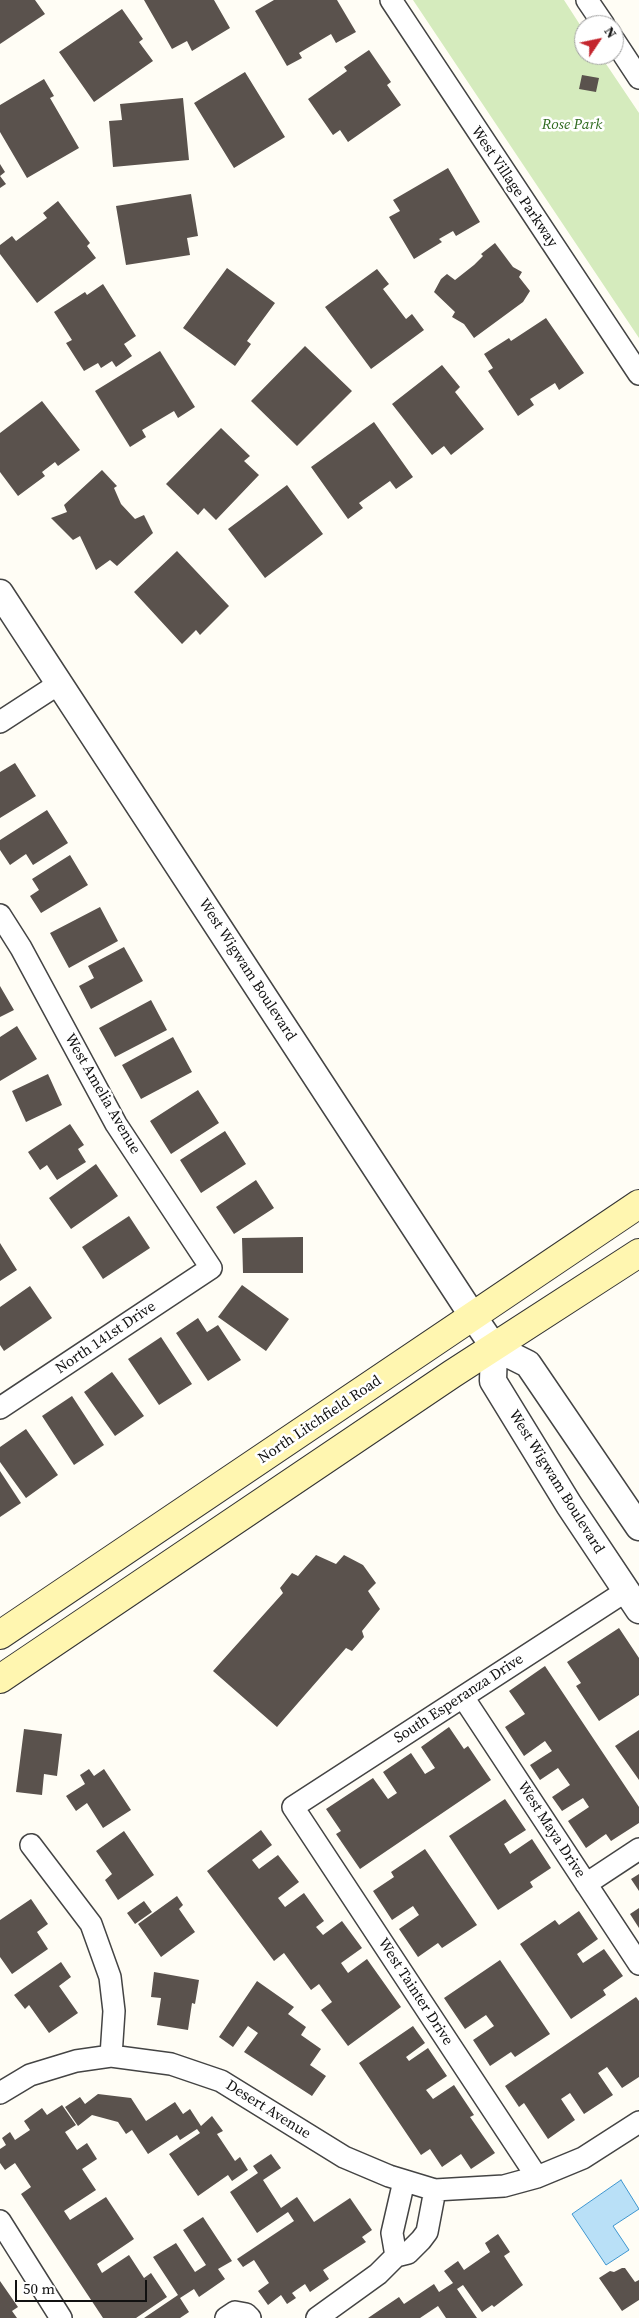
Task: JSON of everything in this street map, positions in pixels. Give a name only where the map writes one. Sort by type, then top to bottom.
[{"type":"main road","name":"North Litchfield Road","points":[[0,1635],[639,1204]]},
{"type":"main road","points":[[0,1679],[494,1347],[639,1253]]},
{"type":"street","name":"West Village Parkway","points":[[391,0],[639,374]]},
{"type":"street","points":[[587,0],[597,15]]},
{"type":"street","points":[[624,55],[639,78]]},
{"type":"street","name":"West Wigwam Boulevard","points":[[0,593],[472,1315],[494,1347],[528,1364],[639,1528]]},
{"type":"street","points":[[0,722],[60,683]]},
{"type":"street","name":"West Amelia Avenue","points":[[0,915],[21,948],[116,1124],[211,1268]]},
{"type":"street","name":"North 141st Drive","points":[[0,1408],[211,1268]]},
{"type":"street","name":"West Wigwam Boulevard","points":[[494,1347],[493,1382],[569,1505],[632,1600]]},
{"type":"street","name":"South Esperanza Drive","points":[[293,1807],[463,1697],[632,1600]]},
{"type":"street","name":"West Maya Drive","points":[[463,1697],[639,1964]]},
{"type":"street","name":"West Tainter Drive","points":[[293,1807],[537,2177]]},
{"type":"street","points":[[31,1845],[91,1924],[110,1978],[114,2011],[111,2056]]},
{"type":"street","points":[[586,1884],[639,1849]]},
{"type":"street","name":"Desert Avenue","points":[[0,2093],[30,2075],[76,2061],[111,2056],[171,2064],[221,2081],[344,2158],[404,2181],[435,2190],[504,2186],[537,2177],[583,2158],[639,2122]]},
{"type":"street","points":[[396,2256],[392,2233],[404,2181]]},
{"type":"street","points":[[317,2318],[378,2274],[396,2256],[408,2253],[428,2232],[435,2190]]},
{"type":"street","points":[[0,2221],[61,2318]]},
{"type":"street","points":[[226,2318],[235,2312],[246,2314],[250,2318]]},
{"type":"green space","name":"Rose Park","points":[[413,0],[564,0],[574,16],[574,65],[607,65],[639,113],[639,338]]},
{"type":"water","points":[[621,2180],[639,2209],[613,2226],[629,2250],[606,2265],[572,2214]]},
{"type":"building","points":[[0,0],[35,0],[45,14],[0,44]]},
{"type":"building","points":[[144,0],[214,0],[230,28],[192,51],[187,41],[172,49]]},
{"type":"building","points":[[274,0],[337,0],[356,32],[336,43],[331,34],[299,53],[302,58],[287,66],[255,11]]},
{"type":"building","points":[[122,9],[143,39],[139,42],[153,61],[94,102],[59,52]]},
{"type":"building","points":[[369,50],[391,82],[387,85],[401,105],[348,142],[340,130],[333,135],[308,99],[347,71],[344,67]]},
{"type":"building","points":[[245,72],[285,137],[234,168],[194,103]]},
{"type":"building","points":[[582,75],[599,78],[596,92],[579,89]]},
{"type":"building","points":[[44,79],[54,96],[50,98],[79,148],[27,178],[0,132],[0,105]]},
{"type":"building","points":[[183,98],[189,160],[113,167],[109,121],[122,120],[120,104]]},
{"type":"building","points":[[0,164],[5,172],[0,176]]},
{"type":"building","points":[[448,168],[480,222],[456,236],[453,231],[439,239],[442,242],[414,259],[389,217],[400,211],[393,200]]},
{"type":"building","points":[[0,176],[6,184],[0,188]]},
{"type":"building","points":[[191,194],[198,236],[187,238],[190,255],[126,265],[116,206]]},
{"type":"building","points":[[58,201],[90,243],[87,246],[96,258],[37,303],[0,254],[0,245],[12,236],[16,241],[47,218],[43,213]]},
{"type":"building","points":[[495,243],[513,267],[522,272],[519,277],[530,291],[523,302],[474,338],[464,324],[452,317],[455,312],[434,292],[441,279],[447,274],[455,280],[474,265],[483,256],[481,254]]},
{"type":"building","points":[[227,268],[275,303],[247,341],[251,344],[235,366],[183,328]]},
{"type":"building","points":[[377,269],[389,284],[383,289],[406,319],[412,314],[424,330],[371,369],[325,307]]},
{"type":"building","points":[[103,284],[136,336],[124,344],[132,356],[116,367],[112,361],[101,368],[98,363],[84,371],[66,343],[72,340],[54,312],[85,292],[87,295]]},
{"type":"building","points":[[546,318],[584,373],[559,390],[555,383],[530,399],[534,405],[518,416],[488,371],[493,368],[484,354],[509,338],[511,341]]},
{"type":"building","points":[[305,346],[352,391],[297,446],[251,401]]},
{"type":"building","points":[[160,351],[195,407],[178,418],[174,411],[142,430],[146,437],[130,447],[95,391]]},
{"type":"building","points":[[442,365],[460,387],[455,392],[484,429],[451,455],[444,446],[432,455],[392,404]]},
{"type":"building","points":[[42,401],[80,450],[58,466],[55,462],[42,472],[45,476],[18,496],[0,472],[0,433]]},
{"type":"building","points":[[374,422],[413,477],[396,489],[390,481],[359,503],[363,508],[348,519],[311,467]]},
{"type":"building","points":[[221,428],[250,456],[244,461],[259,475],[216,520],[204,508],[198,515],[166,484]]},
{"type":"building","points":[[102,470],[117,486],[114,488],[121,504],[135,519],[144,515],[153,533],[117,566],[110,560],[96,570],[80,536],[73,540],[51,518],[67,512],[64,505]]},
{"type":"building","points":[[287,485],[323,534],[265,578],[228,529]]},
{"type":"building","points":[[177,551],[229,606],[200,635],[196,630],[182,644],[134,592]]},
{"type":"building","points":[[15,763],[36,796],[0,818],[0,772]]},
{"type":"building","points":[[47,810],[68,843],[33,865],[26,854],[10,865],[0,850],[0,840]]},
{"type":"building","points":[[70,855],[88,885],[41,913],[30,896],[39,890],[32,879]]},
{"type":"building","points":[[100,907],[118,941],[69,968],[50,933]]},
{"type":"building","points":[[124,947],[143,981],[91,1009],[79,986],[94,978],[88,966]]},
{"type":"building","points":[[0,986],[14,1010],[0,1017]]},
{"type":"building","points":[[151,1000],[167,1030],[115,1057],[99,1028]]},
{"type":"building","points":[[17,1026],[37,1059],[0,1081],[0,1037]]},
{"type":"building","points":[[173,1037],[192,1072],[141,1099],[122,1065]]},
{"type":"building","points":[[48,1074],[62,1105],[26,1122],[12,1091]]},
{"type":"building","points":[[198,1090],[219,1123],[171,1154],[150,1121]]},
{"type":"building","points":[[70,1124],[84,1145],[78,1149],[86,1162],[57,1180],[47,1165],[40,1170],[28,1152]]},
{"type":"building","points":[[225,1131],[246,1164],[201,1193],[180,1160]]},
{"type":"building","points":[[96,1164],[118,1196],[71,1229],[49,1198]]},
{"type":"building","points":[[256,1180],[274,1208],[234,1234],[216,1207]]},
{"type":"building","points":[[129,1216],[150,1248],[103,1279],[82,1247]]},
{"type":"building","points":[[303,1237],[303,1273],[243,1273],[242,1238]]},
{"type":"building","points":[[0,1243],[17,1270],[0,1281]]},
{"type":"building","points":[[242,1285],[289,1319],[266,1351],[218,1317]]},
{"type":"building","points":[[30,1286],[52,1318],[4,1351],[0,1345],[0,1307]]},
{"type":"building","points":[[198,1318],[207,1332],[218,1325],[241,1360],[208,1381],[176,1333]]},
{"type":"building","points":[[161,1337],[192,1384],[159,1405],[128,1359]]},
{"type":"building","points":[[112,1372],[144,1416],[115,1436],[84,1392]]},
{"type":"building","points":[[72,1396],[104,1445],[74,1465],[42,1416]]},
{"type":"building","points":[[26,1429],[58,1475],[26,1498],[0,1462],[0,1447]]},
{"type":"building","points":[[0,1471],[21,1503],[0,1517]]},
{"type":"building","points":[[316,1555],[336,1564],[344,1555],[363,1565],[376,1583],[368,1591],[380,1609],[362,1631],[364,1637],[352,1651],[346,1648],[277,1727],[213,1671],[283,1593],[280,1588],[292,1573],[298,1576]]},
{"type":"building","points":[[619,1628],[639,1658],[639,1695],[599,1721],[576,1686],[581,1683],[567,1662]]},
{"type":"building","points":[[545,1666],[639,1807],[639,1823],[611,1841],[606,1834],[586,1848],[568,1821],[589,1807],[583,1798],[562,1811],[552,1797],[570,1785],[558,1768],[540,1780],[530,1765],[552,1751],[545,1741],[524,1756],[505,1727],[525,1714],[509,1691]]},
{"type":"building","points":[[449,1727],[464,1749],[468,1746],[491,1780],[360,1869],[336,1834],[341,1831],[326,1809],[373,1778],[388,1799],[397,1793],[383,1772],[411,1753],[425,1774],[435,1768],[421,1747]]},
{"type":"building","points":[[24,1729],[62,1734],[57,1776],[44,1774],[42,1795],[16,1792]]},
{"type":"building","points":[[639,1730],[639,1780],[615,1746]]},
{"type":"building","points":[[89,1769],[94,1776],[104,1769],[131,1810],[103,1828],[87,1803],[76,1811],[66,1796],[85,1784],[80,1775]]},
{"type":"building","points":[[505,1799],[526,1830],[504,1844],[510,1854],[532,1839],[551,1868],[530,1882],[533,1887],[498,1910],[449,1836]]},
{"type":"building","points":[[261,1830],[272,1845],[252,1860],[259,1869],[278,1855],[299,1882],[278,1898],[285,1907],[304,1893],[324,1921],[316,1927],[323,1935],[342,1921],[362,1948],[341,1963],[348,1973],[367,1959],[401,2007],[348,2046],[321,2010],[332,2002],[319,1984],[311,1990],[284,1953],[274,1961],[207,1871]]},
{"type":"building","points":[[124,1831],[154,1875],[118,1900],[105,1880],[112,1874],[96,1851]]},
{"type":"building","points":[[425,1849],[477,1925],[442,1948],[438,1943],[418,1957],[399,1929],[419,1915],[413,1906],[392,1920],[373,1891],[394,1877],[391,1872]]},
{"type":"building","points":[[639,1874],[639,1891],[631,1879]]},
{"type":"building","points":[[177,1896],[183,1905],[179,1909],[195,1932],[161,1957],[138,1924]]},
{"type":"building","points":[[31,1899],[48,1924],[37,1932],[48,1949],[12,1974],[0,1957],[0,1920]]},
{"type":"building","points":[[144,1901],[152,1912],[135,1924],[127,1913]]},
{"type":"building","points":[[639,1908],[639,1928],[630,1914]]},
{"type":"building","points":[[579,1911],[598,1939],[577,1954],[583,1963],[604,1949],[623,1976],[603,1990],[606,1995],[571,2019],[520,1944],[555,1920],[559,1925]]},
{"type":"building","points":[[500,1960],[550,2034],[515,2057],[511,2052],[490,2066],[473,2040],[494,2026],[486,2015],[465,2029],[444,1998]]},
{"type":"building","points":[[61,1962],[71,1977],[59,1986],[78,2013],[49,2033],[29,2005],[25,2009],[14,1995]]},
{"type":"building","points":[[154,1972],[199,1980],[195,2004],[192,2003],[188,2030],[157,2025],[161,1998],[151,1997]]},
{"type":"building","points":[[257,1981],[294,2007],[288,2014],[306,2027],[301,2035],[321,2049],[310,2065],[326,2076],[312,2096],[244,2052],[258,2033],[248,2026],[233,2047],[219,2037]]},
{"type":"building","points":[[636,1997],[639,2001],[639,2077],[622,2088],[607,2067],[598,2073],[613,2095],[584,2114],[570,2093],[561,2099],[575,2120],[548,2139],[524,2103],[519,2107],[505,2086]]},
{"type":"building","points":[[413,2026],[425,2043],[406,2057],[409,2061],[428,2048],[447,2076],[426,2090],[433,2099],[454,2085],[474,2115],[470,2117],[495,2153],[471,2169],[461,2154],[442,2167],[430,2149],[421,2155],[359,2063]]},
{"type":"building","points":[[98,2094],[131,2098],[146,2121],[175,2102],[183,2114],[190,2109],[201,2126],[212,2116],[223,2131],[217,2134],[235,2161],[240,2157],[248,2170],[232,2181],[228,2175],[198,2196],[169,2154],[200,2133],[197,2129],[180,2140],[177,2135],[148,2154],[132,2130],[126,2134],[118,2122],[92,2115],[78,2126],[65,2107],[80,2097],[85,2104]]},
{"type":"building","points":[[62,2105],[76,2125],[65,2132],[77,2150],[87,2143],[97,2159],[82,2169],[96,2190],[64,2211],[70,2220],[106,2197],[134,2239],[97,2264],[102,2273],[129,2255],[144,2278],[151,2273],[167,2297],[136,2318],[103,2318],[21,2194],[31,2187],[15,2163],[5,2170],[0,2163],[0,2149],[6,2145],[2,2138],[10,2132],[15,2140],[30,2130],[24,2121],[42,2108],[47,2115]]},
{"type":"building","points":[[271,2154],[281,2168],[263,2180],[281,2208],[297,2197],[314,2222],[350,2198],[372,2230],[362,2237],[366,2242],[323,2270],[329,2279],[310,2292],[305,2284],[292,2293],[296,2298],[287,2304],[281,2295],[268,2305],[258,2291],[269,2283],[254,2260],[243,2267],[237,2259],[294,2221],[288,2212],[257,2233],[230,2192],[258,2173],[253,2166]]},
{"type":"building","points":[[203,2217],[232,2261],[218,2269],[225,2279],[199,2297],[194,2289],[180,2298],[189,2312],[180,2318],[144,2318],[178,2295],[153,2257],[176,2243],[195,2272],[206,2265],[183,2230]]},
{"type":"building","points":[[498,2234],[510,2252],[504,2256],[523,2285],[494,2307],[492,2305],[482,2312],[463,2285],[457,2289],[477,2318],[446,2318],[438,2306],[420,2318],[368,2318],[399,2297],[404,2304],[434,2284],[439,2292],[453,2283],[444,2271],[458,2261],[464,2270],[490,2252],[485,2243]]},
{"type":"building","points":[[625,2268],[635,2282],[639,2280],[639,2300],[622,2311],[599,2278],[610,2271],[614,2272]]},
{"type":"building","points":[[0,2281],[18,2307],[12,2311],[17,2318],[0,2318]]}]
